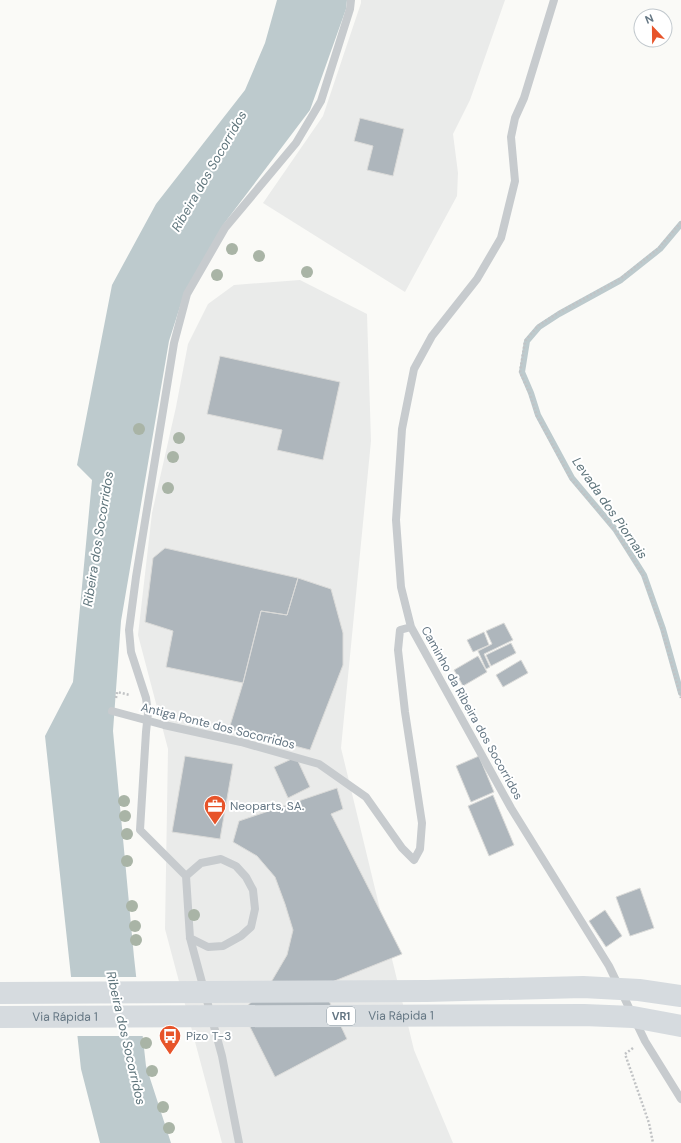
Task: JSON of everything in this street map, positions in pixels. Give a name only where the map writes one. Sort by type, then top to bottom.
[{"type":"highway","name":"Via Rápida 1","points":[[0,993],[419,991],[583,988],[639,990],[681,996]]},
{"type":"highway","name":"Via Rápida 1","points":[[0,1017],[584,1015],[633,1017],[681,1026]]},
{"type":"lane","points":[[239,1143],[222,1056],[190,938],[186,876],[140,830],[148,713],[146,698],[131,652],[129,630],[136,577],[174,343],[187,294],[225,228],[296,143],[321,101],[350,9],[351,0]]},
{"type":"lane","points":[[411,627],[401,587],[396,520],[402,429],[414,369],[432,336],[477,279],[501,238],[515,181],[511,137],[515,118],[524,98],[554,0]]},
{"type":"lane","name":"Caminho da Ribeira dos Socorridos","points":[[319,764],[366,797],[402,848],[414,860],[420,849],[422,823],[405,712],[398,650],[400,630],[411,627],[510,808],[609,966],[645,1041],[681,1099]]},
{"type":"lane","name":"Antiga Ponte dos Socorridos","points":[[112,711],[164,725],[241,742],[319,764]]},
{"type":"lane","points":[[186,876],[201,863],[221,859],[236,866],[246,877],[253,890],[254,909],[251,927],[241,936],[224,946],[208,947],[190,938]]},
{"type":"path","points":[[681,222],[659,248],[620,279],[558,313],[538,326],[525,341],[520,372],[530,394],[537,416],[571,479],[614,529],[643,575],[662,629],[681,698]]},
{"type":"path","points":[[112,711],[117,692],[146,698]]},
{"type":"path","points":[[645,1041],[625,1054],[649,1123],[653,1143]]},
{"type":"shaded area","points":[[361,0],[505,0],[470,100],[453,134],[458,173],[457,196],[405,292],[263,203],[323,116]]},
{"type":"shaded area","points":[[300,280],[367,314],[371,441],[341,748],[414,1050],[453,1143],[222,1143],[165,929],[168,749],[138,635],[152,513],[176,407],[188,344],[208,304],[234,285]]},
{"type":"water","name":"Ribeira dos Socorridos","points":[[277,0],[347,0],[346,9],[310,110],[223,225],[185,291],[169,341],[121,621],[113,731],[134,957],[146,1066],[171,1143],[100,1143],[81,1069],[45,736],[73,682],[92,480],[77,465],[112,285],[156,204],[245,90],[265,43]]},
{"type":"pier","points":[[69,977],[138,977],[145,1036],[76,1036]]},
{"type":"building","points":[[360,118],[404,129],[393,176],[367,170],[373,146],[354,141]]},
{"type":"building","points":[[220,356],[340,382],[323,460],[277,450],[282,430],[207,414]]},
{"type":"building","points":[[165,548],[298,578],[287,615],[261,611],[243,683],[166,667],[173,631],[145,622],[153,558]]},
{"type":"building","points":[[298,578],[331,589],[343,633],[343,665],[310,750],[229,729],[243,683],[261,611],[287,615]]},
{"type":"building","points":[[504,623],[513,640],[484,654],[490,667],[486,669],[478,651],[492,644],[486,631]]},
{"type":"building","points":[[484,632],[489,645],[473,652],[467,640]]},
{"type":"building","points":[[511,643],[516,653],[491,666],[486,655]]},
{"type":"building","points":[[478,656],[487,672],[463,686],[454,670]]},
{"type":"building","points":[[521,660],[528,673],[503,687],[496,675]]},
{"type":"building","points":[[185,756],[233,764],[220,839],[172,832]]},
{"type":"building","points":[[479,756],[494,792],[471,802],[456,766]]},
{"type":"building","points":[[296,757],[310,787],[288,798],[274,767]]},
{"type":"building","points":[[337,788],[343,809],[331,814],[402,954],[322,986],[347,1039],[275,1077],[242,1011],[270,984],[287,955],[293,930],[275,877],[257,856],[233,842],[239,821]]},
{"type":"building","points":[[493,795],[514,845],[489,856],[468,806]]},
{"type":"building","points":[[640,888],[654,928],[630,936],[616,897]]},
{"type":"building","points":[[605,910],[622,936],[606,947],[589,921]]},
{"type":"waterway","name":"Levada dos Piornais","points":[[681,224],[660,249],[621,280],[559,314],[539,327],[527,341],[522,372],[538,415],[572,478],[615,529],[644,575],[663,629],[681,693]]},
{"type":"place","name":"Neoparts, SA.","points":[[215,826]]},
{"type":"place","name":"Pizo T-3","points":[[170,1056]]}]
